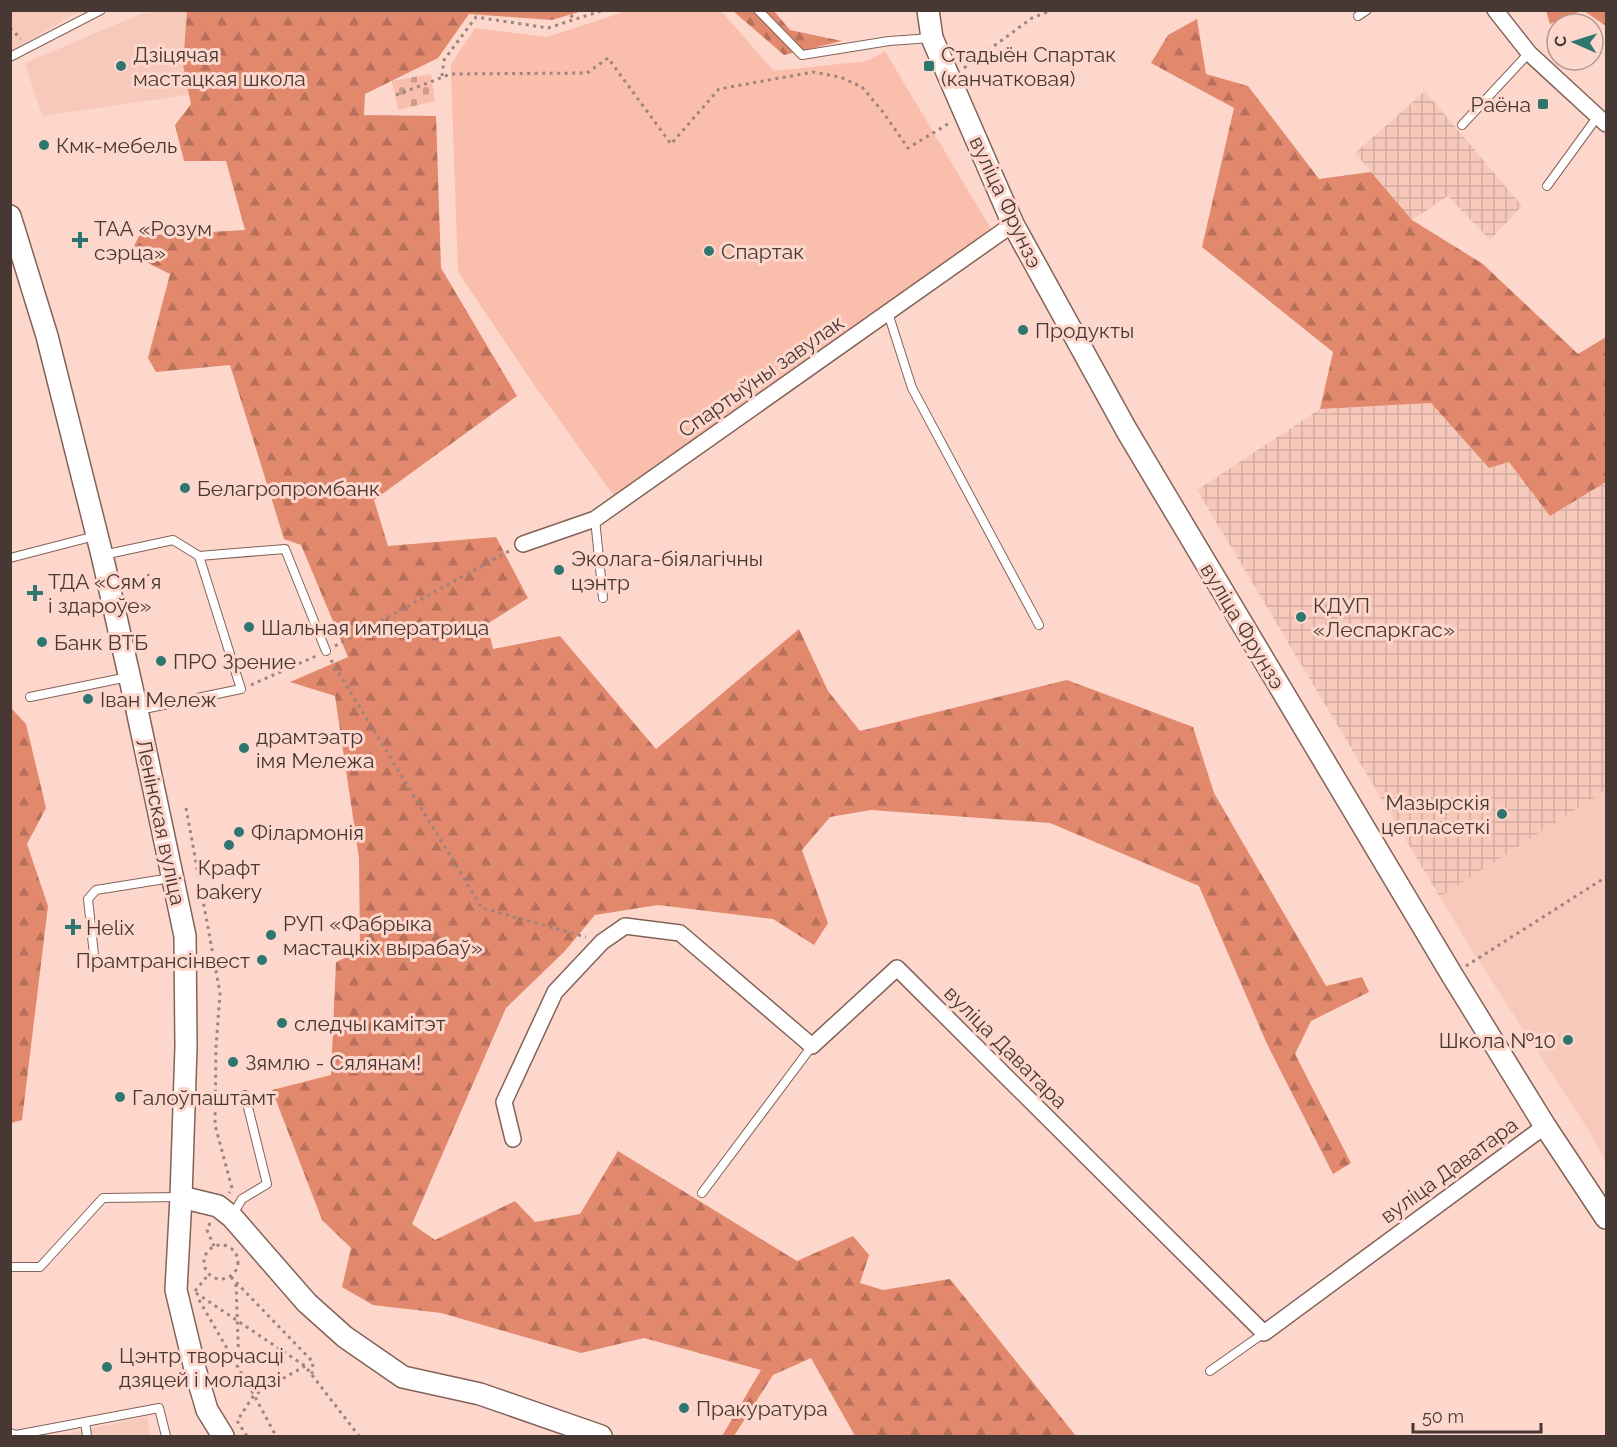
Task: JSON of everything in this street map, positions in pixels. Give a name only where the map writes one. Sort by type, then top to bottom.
[{"type":"street","name":"вуліца Фрунзэ","points":[[928,10],[932,38],[1013,224],[1127,431],[1452,975],[1545,1126],[1606,1218]]},
{"type":"street","points":[[1495,10],[1529,53],[1602,120]]},
{"type":"street","name":"Ленінская вуліца","points":[[10,216],[47,336],[99,545],[130,677],[185,936],[186,1047],[176,1290],[207,1410],[223,1437]]},
{"type":"street","name":"Спартыўны завулак","points":[[523,544],[595,519],[1013,224]]},
{"type":"street","points":[[513,1138],[504,1102],[555,992],[602,942],[625,926],[680,933],[812,1046]]},
{"type":"street","name":"вуліца Даватара","points":[[812,1046],[897,968],[1264,1333],[1545,1126]]},
{"type":"street","points":[[181,1197],[225,1212],[307,1303],[345,1337],[404,1377],[480,1394],[601,1437]]},
{"type":"lane","points":[[10,57],[100,10]]},
{"type":"lane","points":[[758,10],[802,55],[889,41],[932,38]]},
{"type":"lane","points":[[1358,16],[1367,10]]},
{"type":"lane","points":[[1462,125],[1529,53]]},
{"type":"lane","points":[[1547,186],[1602,120]]},
{"type":"lane","points":[[888,313],[912,388],[1039,626]]},
{"type":"lane","points":[[595,519],[603,598]]},
{"type":"lane","points":[[10,558],[99,545],[173,540],[199,556],[285,549],[326,651]]},
{"type":"lane","points":[[137,710],[241,689],[199,556]]},
{"type":"lane","points":[[30,697],[130,677]]},
{"type":"lane","points":[[94,955],[88,899],[96,890],[173,878]]},
{"type":"lane","points":[[702,1193],[812,1046]]},
{"type":"lane","points":[[225,1212],[242,1198],[267,1184],[245,1095]]},
{"type":"lane","points":[[10,1267],[40,1267],[103,1198],[181,1197]]},
{"type":"lane","points":[[1210,1371],[1264,1333]]},
{"type":"lane","points":[[14,1435],[159,1408],[166,1437]]},
{"type":"lane","points":[[85,1422],[87,1437]]},
{"type":"path","points":[[565,10],[576,19]]},
{"type":"path","points":[[442,76],[444,60],[476,17],[548,28],[604,10]]},
{"type":"path","points":[[949,77],[1032,18],[1052,10]]},
{"type":"path","points":[[396,95],[451,74],[587,73],[608,58],[671,144],[719,89],[813,72],[840,77],[862,87],[908,148],[965,114]]},
{"type":"path","points":[[241,689],[326,651],[523,544]]},
{"type":"path","points":[[326,651],[482,908],[602,942]]},
{"type":"path","points":[[186,808],[220,993],[216,1047],[215,1125],[232,1188],[225,1212],[207,1230],[214,1246]]},
{"type":"path","points":[[1452,975],[1606,877]]},
{"type":"path","points":[[214,1246],[229,1247],[237,1256],[238,1267],[231,1277],[219,1279],[209,1274],[206,1269],[206,1254],[214,1246]]},
{"type":"path","points":[[195,1292],[209,1274]]},
{"type":"path","points":[[231,1277],[313,1362],[312,1376]]},
{"type":"path","points":[[236,1282],[240,1370]]},
{"type":"path","points":[[195,1292],[305,1366],[359,1437]]},
{"type":"path","points":[[195,1292],[276,1437]]},
{"type":"path","points":[[247,1437],[237,1421],[254,1395],[305,1366]]},
{"type":"shaded area","points":[[11,10],[80,10],[80,11],[11,51]]},
{"type":"shaded area","name":"Дзіцячая мастацкая школа","points":[[155,11],[225,11],[201,93],[42,116],[25,63],[138,15]]},
{"type":"shaded area","points":[[1425,91],[1522,206],[1490,240],[1448,196],[1412,220],[1355,153]]},
{"type":"shaded area","name":"КДУП «Леспаркгас»","points":[[1431,403],[1489,468],[1509,462],[1550,516],[1606,482],[1606,790],[1440,897],[1197,490],[1320,409]]},
{"type":"shaded area","name":"Школа №10","points":[[1606,790],[1606,1163],[1589,1131],[1440,897]]},
{"type":"shaded area","points":[[147,1417],[150,1436],[55,1436]]},
{"type":"green space","name":"Спартак","points":[[630,10],[721,11],[774,71],[867,61],[885,51],[991,229],[614,496],[534,385],[458,272],[451,64],[475,28],[547,37]]},
{"type":"green space","points":[[1546,10],[1581,11],[1579,12],[1547,12]]},
{"type":"green space","points":[[187,11],[582,11],[552,20],[469,14],[438,58],[365,94],[364,115],[436,116],[441,268],[517,396],[374,500],[388,546],[496,537],[528,598],[487,624],[493,649],[560,636],[656,749],[799,629],[828,691],[860,731],[1067,680],[1193,727],[1214,793],[1326,986],[1362,977],[1369,992],[1311,1021],[1295,1054],[1351,1163],[1333,1174],[1267,1044],[1199,886],[1050,823],[871,810],[830,817],[802,850],[828,923],[814,945],[773,919],[658,905],[595,915],[564,952],[506,1008],[412,1224],[435,1240],[515,1201],[535,1222],[580,1214],[618,1151],[797,1261],[853,1236],[869,1255],[860,1283],[883,1290],[950,1279],[1076,1436],[855,1436],[811,1358],[773,1375],[734,1436],[722,1436],[761,1370],[644,1338],[581,1353],[441,1313],[373,1305],[342,1287],[351,1248],[322,1220],[272,1090],[331,1075],[336,962],[360,951],[359,858],[335,696],[290,682],[348,657],[301,545],[284,539],[230,365],[156,372],[148,358],[170,274],[130,254],[139,236],[245,230],[226,161],[184,161],[175,125],[191,104],[183,65]]},
{"type":"green space","points":[[733,11],[774,11],[790,30],[842,41],[784,55]]},
{"type":"green space","points":[[1606,11],[1606,26],[1605,12],[1585,12]]},
{"type":"green space","points":[[1197,19],[1206,74],[1248,86],[1319,179],[1371,172],[1412,220],[1483,264],[1578,354],[1606,337],[1606,482],[1550,516],[1509,462],[1489,468],[1431,403],[1320,409],[1333,352],[1202,247],[1234,108],[1151,63],[1168,35]]},
{"type":"green space","points":[[431,74],[435,101],[398,110],[392,81]]},
{"type":"green space","points":[[11,708],[26,724],[46,808],[27,844],[48,906],[22,1120],[11,1123]]},
{"type":"place","name":"Дзіцячая мастацкая школа","points":[[121,66]]},
{"type":"place","name":"Стадыён Спартак (канчатковая)","points":[[929,66]]},
{"type":"place","name":"Раёна","points":[[1543,104]]},
{"type":"place","name":"Кмк-мебель","points":[[44,145]]},
{"type":"place","name":"ТАА «Розум сэрца»","points":[[80,240]]},
{"type":"place","name":"Спартак","points":[[709,251]]},
{"type":"place","name":"Продукты","points":[[1023,330]]},
{"type":"place","name":"Белагропромбанк","points":[[185,488]]},
{"type":"place","name":"Эколага-біялагічны цэнтр","points":[[559,570]]},
{"type":"place","name":"ТДА «Сямʼя і здароўе»","points":[[35,593]]},
{"type":"place","name":"КДУП «Леспаркгас»","points":[[1301,617]]},
{"type":"place","name":"Шальная императрица","points":[[249,627]]},
{"type":"place","name":"Банк ВТБ","points":[[42,642]]},
{"type":"place","name":"ПРО Зрение","points":[[161,661]]},
{"type":"place","name":"Іван Мележ","points":[[88,699]]},
{"type":"place","name":"драмтэатр імя Мележа","points":[[244,748]]},
{"type":"place","name":"Мазырскія цепласеткі","points":[[1502,814]]},
{"type":"place","name":"Філармонія","points":[[239,832]]},
{"type":"place","name":"Крафт bakery","points":[[229,845]]},
{"type":"place","name":"Helix","points":[[73,927]]},
{"type":"place","name":"РУП «Фабрыка мастацкіх вырабаў»","points":[[271,935]]},
{"type":"place","name":"Прамтрансінвест","points":[[262,960]]},
{"type":"place","name":"следчы камітэт","points":[[282,1023]]},
{"type":"place","name":"Школа №10","points":[[1568,1040]]},
{"type":"place","name":"Зямлю - Сялянам!","points":[[233,1062]]},
{"type":"place","name":"Галоўпаштамт","points":[[120,1097]]},
{"type":"place","name":"Цэнтр творчасці дзяцей і моладзі","points":[[107,1367]]},
{"type":"place","name":"Пракуратура","points":[[684,1408]]}]
